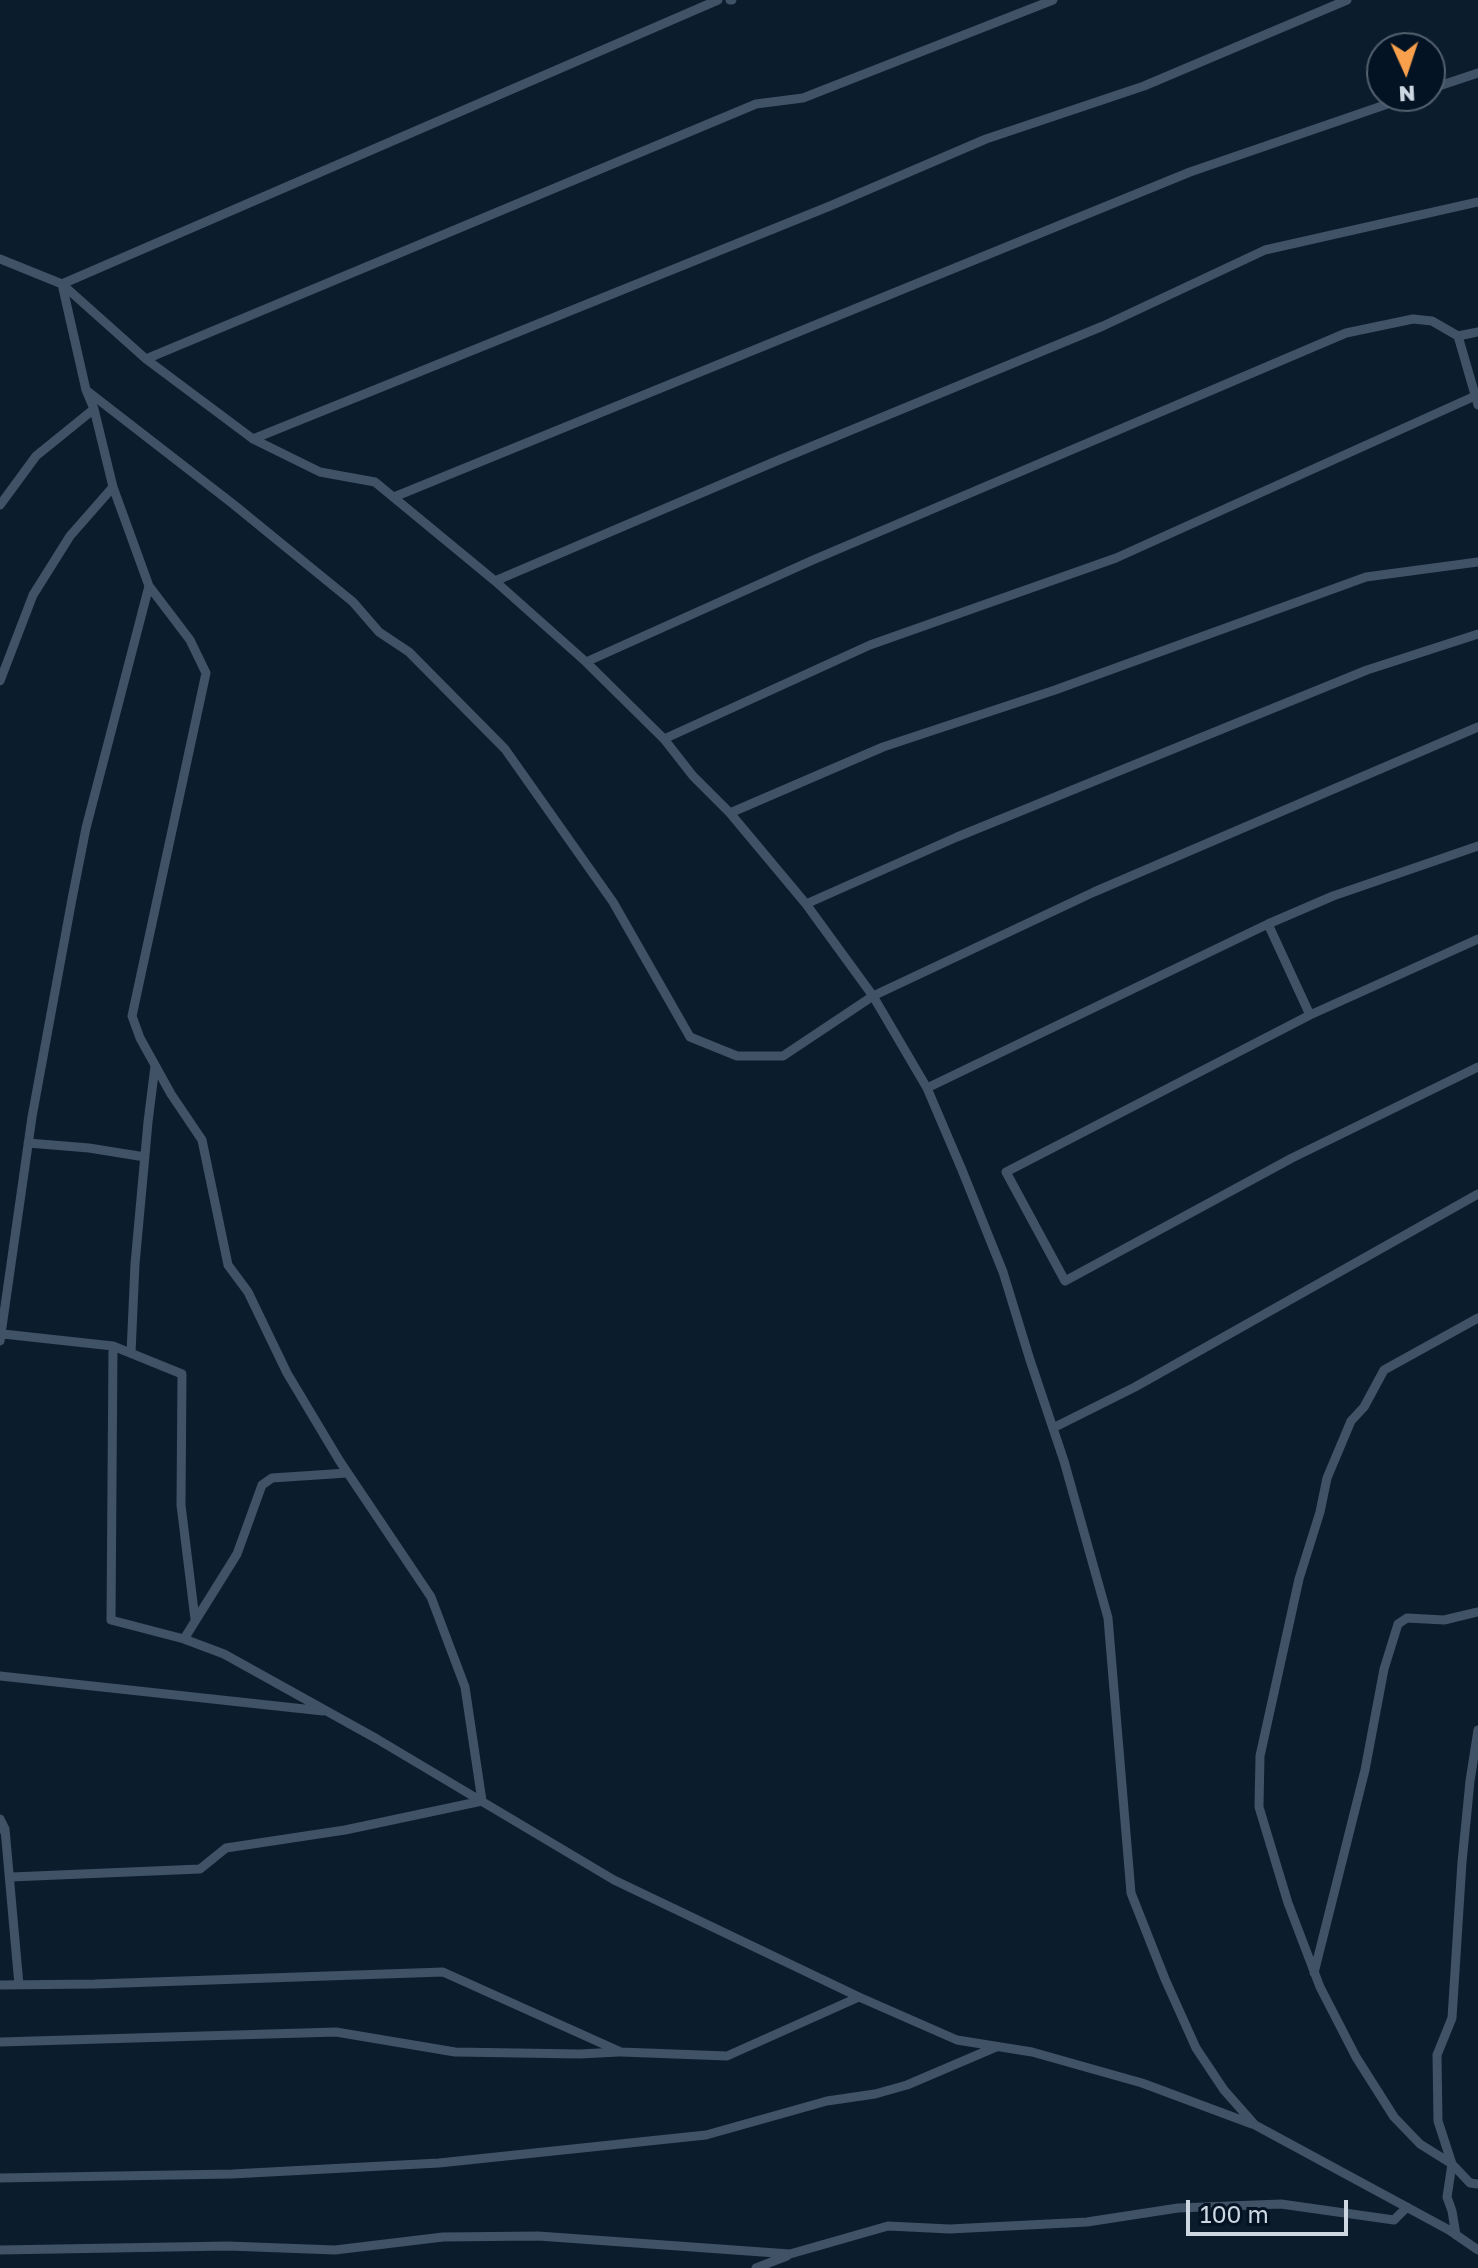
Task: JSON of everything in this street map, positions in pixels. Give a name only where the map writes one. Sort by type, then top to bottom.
[{"type":"street","points":[[62,284],[718,0]]},
{"type":"street","points":[[146,359],[756,104],[803,98],[1053,0]]},
{"type":"street","points":[[253,439],[830,206],[986,139],[1144,86],[1347,0]]},
{"type":"street","points":[[1446,84],[1478,73]]},
{"type":"street","points":[[394,497],[1190,172],[1366,111]]},
{"type":"street","points":[[495,581],[1103,326],[1265,250],[1478,202]]},
{"type":"street","points":[[0,259],[62,284],[146,359],[253,439],[320,472],[375,482],[495,581],[586,662],[664,739],[806,904],[873,996],[927,1088],[1003,1272],[1053,1428],[1108,1618],[1131,1893],[1196,2048],[1224,2090],[1255,2125]]},
{"type":"street","points":[[62,284],[86,390],[94,409],[113,487],[149,586],[190,640],[206,673],[132,1016],[155,1066],[202,1140],[228,1265],[248,1292],[287,1373],[347,1473],[431,1597],[465,1687],[482,1801]]},
{"type":"street","points":[[586,662],[813,560],[1346,333],[1413,319],[1432,321],[1458,336],[1478,332]]},
{"type":"street","points":[[664,739],[870,645],[1116,558],[1476,400],[1458,336]]},
{"type":"street","points":[[86,390],[353,602],[379,632],[409,652],[505,749],[613,902],[690,1037],[737,1056],[783,1056],[873,996],[1094,892],[1478,727]]},
{"type":"street","points":[[0,505],[36,456],[94,409]]},
{"type":"street","points":[[0,681],[33,595],[70,536],[113,487]]},
{"type":"street","points":[[730,813],[883,747],[1055,690],[1366,577],[1478,562]]},
{"type":"street","points":[[149,586],[86,828],[28,1143],[1,1338],[113,1346],[182,1374],[181,1505],[195,1619]]},
{"type":"street","points":[[806,904],[957,837],[1367,670],[1478,634]]},
{"type":"street","points":[[927,1088],[1268,924],[1333,896],[1478,846]]},
{"type":"street","points":[[1268,924],[1310,1015]]},
{"type":"street","points":[[1478,939],[1310,1015],[1006,1172],[1065,1281],[1292,1158],[1478,1067]]},
{"type":"street","points":[[131,1353],[135,1264],[155,1066]]},
{"type":"street","points":[[28,1143],[145,1157]]},
{"type":"street","points":[[1053,1428],[1135,1387],[1478,1194]]},
{"type":"street","points":[[1478,1318],[1384,1370],[1364,1407],[1351,1421],[1327,1478],[1299,1579],[1260,1756],[1259,1807],[1288,1903],[1314,1973],[1356,2057],[1394,2117],[1420,2144],[1452,2164],[1470,2183],[1478,2184]]},
{"type":"street","points":[[113,1346],[111,1620],[184,1639],[224,1654],[614,1880],[859,1997],[957,2040],[1032,2052],[1142,2083],[1255,2125],[1407,2207],[1478,2250]]},
{"type":"street","points":[[184,1639],[237,1554],[262,1485],[272,1478],[347,1473]]},
{"type":"street","points":[[1314,1973],[1365,1770],[1384,1669],[1398,1624],[1407,1618],[1444,1620],[1478,1612]]},
{"type":"street","points":[[0,1676],[326,1712]]},
{"type":"street","points":[[1456,2235],[1447,2197],[1452,2164],[1438,2121],[1437,2055],[1452,2018],[1467,1808],[1478,1730]]},
{"type":"street","points":[[11,1877],[200,1869],[226,1848],[345,1830],[482,1801]]},
{"type":"street","points":[[0,1819],[11,1877],[5,1903],[19,1985]]},
{"type":"street","points":[[0,1985],[443,1972],[621,2052]]},
{"type":"street","points":[[0,2042],[336,2032],[455,2052],[621,2052],[727,2056],[859,1997]]},
{"type":"street","points":[[0,2178],[232,2174],[439,2163],[706,2135],[827,2101],[875,2094],[907,2085],[998,2046]]},
{"type":"street","points":[[756,2268],[790,2254],[888,2226],[950,2229],[1087,2222],[1178,2208],[1281,2204],[1394,2220],[1407,2207]]},
{"type":"street","points":[[0,2250],[228,2246],[335,2250],[443,2237],[538,2236],[790,2254]]}]
